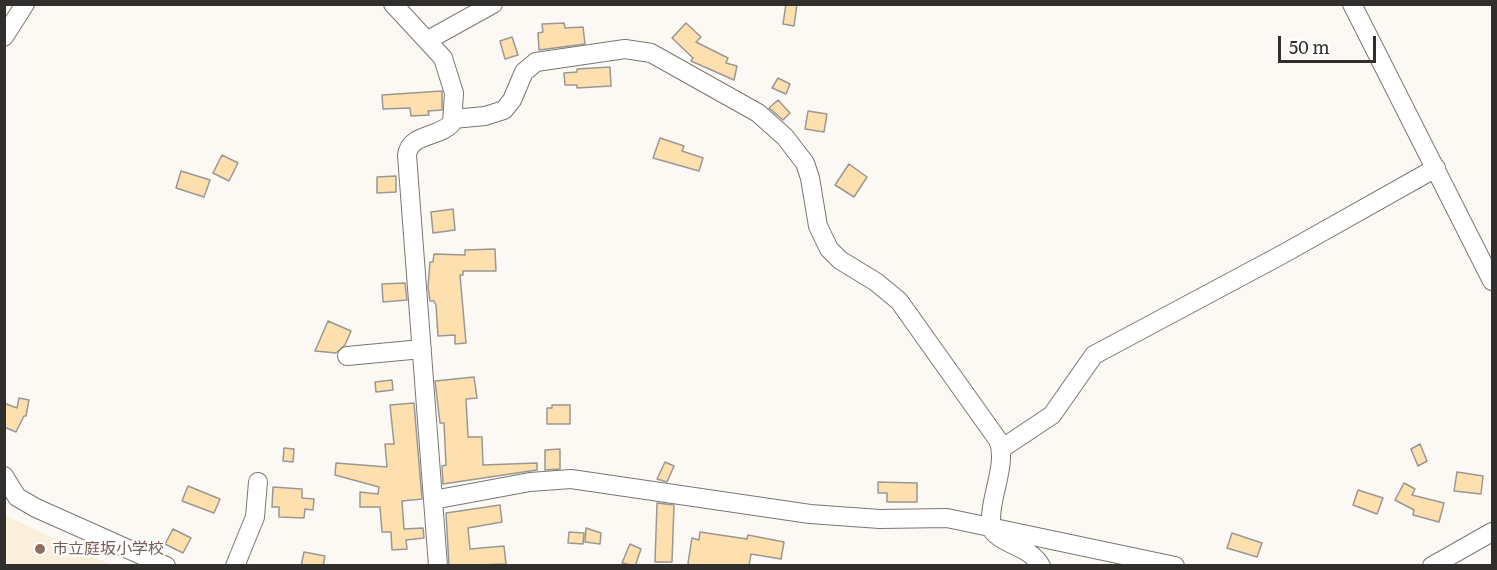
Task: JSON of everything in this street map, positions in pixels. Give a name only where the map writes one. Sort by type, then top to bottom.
[{"type":"street","points":[[4,37],[25,4]]},
{"type":"street","points":[[393,4],[405,20],[428,40],[443,58],[451,79],[453,119],[444,131],[417,139],[408,149],[438,566]]},
{"type":"street","points":[[428,40],[493,4]]},
{"type":"street","points":[[1352,4],[1492,281]]},
{"type":"street","points":[[453,119],[485,116],[504,110],[512,100],[524,72],[536,62],[625,49],[651,53],[758,113],[785,137],[805,163],[810,178],[818,226],[829,249],[840,260],[876,282],[899,301],[998,440],[1001,449],[991,526],[997,537],[1024,549],[1041,566]]},
{"type":"street","points":[[1001,449],[1052,415],[1094,355],[1283,254],[1436,168]]},
{"type":"street","points":[[347,356],[422,349]]},
{"type":"street","points":[[433,500],[556,478],[810,514],[880,519],[947,518],[1175,566]]},
{"type":"street","points":[[235,566],[255,518],[258,482]]},
{"type":"street","points":[[6,486],[17,497],[36,508],[166,566]]},
{"type":"street","points":[[1432,566],[1492,532]]},
{"type":"shaded area","name":"市立庭坂小学校","points":[[4,515],[40,532],[112,565],[5,565]]},
{"type":"building","points":[[786,4],[797,4],[794,26],[783,24]]},
{"type":"building","points":[[564,23],[565,28],[583,27],[585,44],[539,50],[538,33],[543,32],[542,24]]},
{"type":"building","points":[[686,23],[701,37],[696,42],[728,58],[726,63],[737,66],[734,80],[691,61],[693,58],[672,38]]},
{"type":"building","points":[[512,37],[518,55],[505,59],[500,41]]},
{"type":"building","points":[[610,67],[611,86],[577,88],[577,85],[565,85],[564,73],[577,72],[577,69]]},
{"type":"building","points":[[778,78],[790,84],[786,94],[772,88]]},
{"type":"building","points":[[442,91],[442,110],[428,111],[429,115],[411,116],[410,108],[383,109],[382,95]]},
{"type":"building","points":[[778,100],[790,113],[783,120],[769,108]]},
{"type":"building","points":[[808,111],[827,114],[824,132],[805,129]]},
{"type":"building","points":[[660,138],[684,146],[682,151],[703,158],[699,171],[653,158]]},
{"type":"building","points":[[222,155],[238,163],[229,181],[213,173]]},
{"type":"building","points":[[849,164],[867,177],[854,197],[835,185]]},
{"type":"building","points":[[181,171],[210,180],[204,197],[176,188]]},
{"type":"building","points":[[396,176],[396,192],[377,193],[377,177]]},
{"type":"building","points":[[453,209],[455,230],[433,233],[431,212]]},
{"type":"building","points":[[495,249],[496,271],[463,271],[463,275],[460,275],[466,343],[455,344],[455,335],[438,336],[436,305],[434,301],[430,301],[428,287],[430,262],[433,262],[434,254],[465,255],[465,250]]},
{"type":"building","points":[[405,283],[407,300],[383,302],[382,284]]},
{"type":"building","points":[[328,321],[351,331],[345,345],[336,353],[315,351]]},
{"type":"building","points":[[474,377],[477,398],[466,399],[468,437],[482,437],[483,465],[537,463],[537,470],[443,484],[442,466],[446,465],[444,423],[440,423],[435,381]]},
{"type":"building","points":[[392,380],[393,390],[376,392],[375,382]]},
{"type":"building","points":[[19,398],[29,400],[26,416],[16,432],[4,427],[4,403],[17,408]]},
{"type":"building","points":[[414,403],[422,499],[402,501],[404,529],[423,528],[424,538],[406,540],[407,549],[392,550],[391,532],[382,532],[380,507],[360,507],[360,492],[378,494],[379,487],[335,475],[336,463],[387,467],[385,444],[394,444],[390,405]]},
{"type":"building","points":[[552,405],[570,405],[570,424],[547,424],[547,408],[552,408]]},
{"type":"building","points":[[1420,444],[1427,461],[1418,466],[1411,449]]},
{"type":"building","points":[[284,448],[294,449],[293,462],[283,461]]},
{"type":"building","points":[[560,449],[560,469],[545,470],[545,450]]},
{"type":"building","points":[[665,462],[674,466],[667,482],[657,479]]},
{"type":"building","points":[[1457,472],[1483,476],[1481,494],[1454,491]]},
{"type":"building","points":[[878,482],[917,483],[917,502],[887,502],[887,493],[878,493]]},
{"type":"building","points":[[1404,483],[1415,489],[1412,495],[1444,503],[1439,522],[1413,515],[1414,510],[1395,500]]},
{"type":"building","points":[[188,486],[220,499],[214,513],[182,501]]},
{"type":"building","points":[[273,487],[302,489],[302,498],[314,499],[313,510],[305,509],[304,518],[279,517],[279,507],[272,507]]},
{"type":"building","points":[[1358,490],[1383,498],[1377,514],[1353,505]]},
{"type":"building","points":[[657,503],[674,505],[672,562],[655,562]]},
{"type":"building","points":[[500,505],[502,522],[468,528],[470,549],[504,546],[506,564],[449,566],[446,513]]},
{"type":"building","points":[[586,528],[601,533],[600,544],[585,542]]},
{"type":"building","points":[[173,529],[191,538],[183,553],[165,544]]},
{"type":"building","points":[[569,532],[584,533],[583,544],[568,543]]},
{"type":"building","points":[[700,532],[747,539],[748,535],[784,542],[781,559],[751,554],[749,566],[690,566],[688,563],[692,538],[699,540]]},
{"type":"building","points":[[1232,533],[1262,543],[1257,557],[1227,548]]},
{"type":"building","points":[[630,544],[641,549],[635,566],[622,563]]},
{"type":"building","points":[[304,552],[325,556],[323,566],[301,566]]},
{"type":"place","name":"市立庭坂小学校","points":[[40,549]]}]
